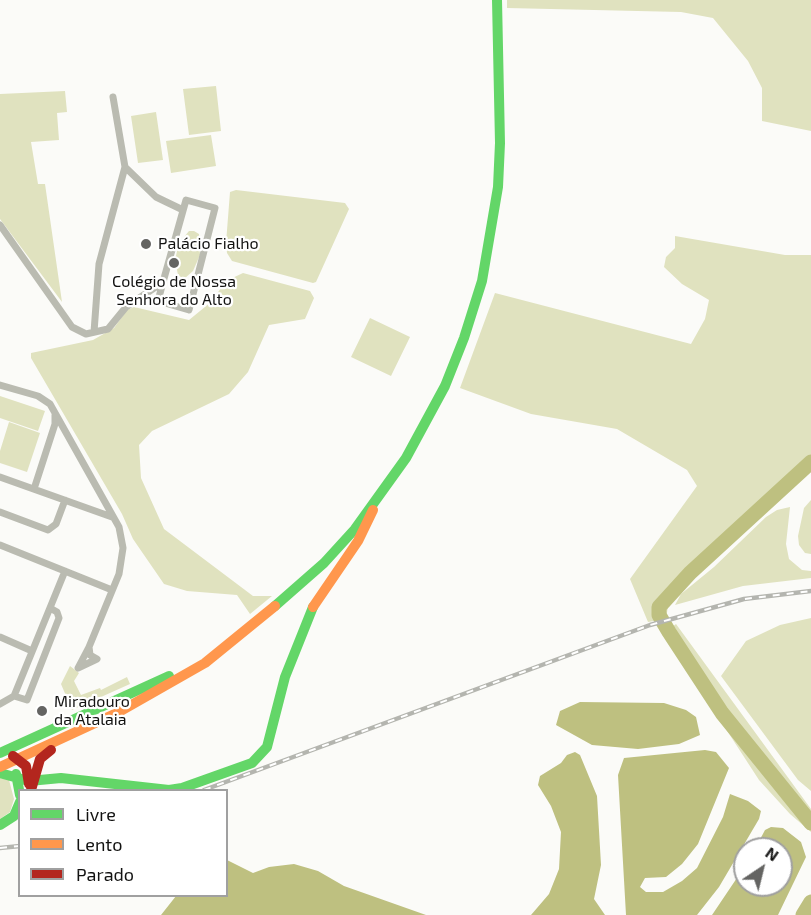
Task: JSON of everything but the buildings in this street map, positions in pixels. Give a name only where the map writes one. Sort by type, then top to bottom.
[{"type":"main road","points":[[30,780],[40,759],[46,753],[205,663],[242,635],[324,563],[375,501],[406,458],[445,386],[464,338],[482,281],[498,187],[500,99],[497,0]]},
{"type":"main road","points":[[176,789],[252,764],[261,756],[270,736],[285,677],[311,611],[324,588],[364,532],[375,501]]},
{"type":"main road","points":[[0,752],[181,671],[242,635]]},
{"type":"main road","points":[[19,789],[16,778],[20,751],[28,745],[81,722],[118,700]]},
{"type":"main road","points":[[0,767],[104,720]]},
{"type":"main road","points":[[0,752],[17,759],[30,780]]},
{"type":"main road","points":[[0,773],[30,780],[62,778],[161,789]]},
{"type":"main road","points":[[0,825],[14,816],[18,807]]},
{"type":"main road","points":[[0,831],[18,822]]},
{"type":"street","points":[[94,332],[94,306],[99,264],[125,167],[113,97]]},
{"type":"street","points":[[125,167],[156,197],[183,210]]},
{"type":"street","points":[[186,200],[215,208],[189,310],[158,301],[164,282],[186,200]]},
{"type":"street","points":[[0,225],[72,327],[86,334],[108,329],[126,307],[164,282]]},
{"type":"street","points":[[0,385],[45,400],[55,413],[119,527],[123,548],[119,574],[78,668],[97,660],[90,655],[89,647]]},
{"type":"street","points":[[34,489],[52,431],[55,413]]},
{"type":"street","points":[[52,431],[64,430]]},
{"type":"street","points":[[0,477],[112,517]]},
{"type":"street","points":[[0,512],[48,530],[56,524],[65,500]]},
{"type":"street","points":[[0,545],[112,590]]},
{"type":"street","points":[[0,704],[14,696],[65,571]]},
{"type":"street","points":[[14,696],[27,700],[59,616],[50,608]]},
{"type":"street","points":[[0,637],[32,651]]},
{"type":"shaded area","points":[[507,0],[811,0],[811,131],[762,121],[762,88],[748,61],[713,18],[681,12],[507,8]]},
{"type":"shaded area","points":[[216,86],[221,131],[189,135],[183,89]]},
{"type":"shaded area","points":[[65,91],[67,112],[57,113],[59,140],[31,142],[38,184],[45,184],[62,302],[0,219],[0,94]]},
{"type":"shaded area","points":[[156,112],[163,160],[138,163],[131,116]]},
{"type":"shaded area","points":[[211,135],[216,166],[171,173],[166,141]]},
{"type":"shaded area","points":[[236,190],[345,203],[349,209],[316,282],[232,261],[227,253],[226,243],[230,192]]},
{"type":"shaded area","points":[[189,231],[199,234],[200,255],[193,271],[184,279],[178,275],[175,260],[179,243]]},
{"type":"shaded area","points":[[675,236],[785,255],[811,255],[811,470],[670,593],[666,619],[648,622],[630,579],[697,486],[687,470],[617,429],[531,414],[460,388],[495,293],[691,344],[705,319],[709,300],[682,284],[664,267],[666,257],[675,248]]},
{"type":"shaded area","points":[[243,273],[310,291],[314,298],[305,319],[269,325],[248,372],[229,394],[152,431],[139,445],[141,478],[164,529],[253,596],[272,596],[250,614],[237,595],[187,591],[164,584],[133,539],[122,514],[31,358],[31,353],[93,340],[114,328],[127,310],[134,307],[189,320],[211,302],[226,281]]},
{"type":"shaded area","points":[[370,318],[410,337],[391,376],[351,357]]},
{"type":"shaded area","points":[[0,396],[45,411],[38,431],[0,418]]},
{"type":"shaded area","points":[[9,422],[40,433],[27,472],[0,463],[0,451]]},
{"type":"shaded area","points":[[811,500],[811,554],[805,553],[799,545],[798,536],[804,508]]},
{"type":"shaded area","points":[[790,507],[786,544],[789,559],[802,570],[811,571],[811,578],[743,586],[675,605],[681,594],[714,567],[766,517],[777,510]]},
{"type":"shaded area","points":[[811,618],[811,791],[798,780],[721,676],[746,641],[780,625]]},
{"type":"shaded area","points":[[676,624],[811,809],[811,832],[790,814],[759,780],[709,703],[665,632]]},
{"type":"shaded area","points":[[70,666],[79,673],[74,681],[81,695],[100,688],[101,690],[127,677],[130,684],[72,710],[61,684]]},
{"type":"shaded area","points":[[580,702],[664,703],[686,710],[696,717],[700,735],[679,744],[638,749],[592,745],[556,725],[560,711]]},
{"type":"shaded area","points":[[705,750],[716,752],[729,768],[698,844],[682,864],[666,877],[645,878],[640,887],[646,892],[663,892],[682,881],[697,868],[723,817],[730,794],[748,801],[761,811],[748,837],[733,837],[733,863],[719,887],[697,915],[626,915],[618,775],[624,758]]},
{"type":"shaded area","points":[[575,752],[580,755],[597,796],[601,865],[594,899],[605,915],[531,915],[549,894],[559,869],[561,832],[551,806],[538,785],[540,776],[561,763],[567,755]]},
{"type":"shaded area","points":[[0,778],[9,780],[14,799],[10,812],[0,819]]},
{"type":"shaded area","points":[[771,827],[783,828],[801,842],[806,857],[793,884],[793,837],[761,837],[765,830]]},
{"type":"shaded area","points":[[228,860],[253,873],[269,867],[294,864],[318,871],[344,886],[426,915],[161,915],[175,897],[228,897]]},
{"type":"shaded area","points":[[733,884],[733,897],[787,897],[778,915],[712,915]]},
{"type":"waterway","points":[[811,462],[690,573],[659,607],[659,615],[669,632],[722,713],[811,823]]},
{"type":"waterway","points":[[803,915],[811,902]]},
{"type":"railway","points":[[207,789],[650,625],[744,599],[811,591]]},
{"type":"railway","points":[[0,848],[18,846]]},
{"type":"traffic: fast","points":[[275,606],[324,563],[355,529],[406,458],[445,386],[464,338],[482,281],[498,187],[500,143],[497,0]]},
{"type":"traffic: fast","points":[[176,789],[252,763],[267,747],[285,677],[313,607]]},
{"type":"traffic: fast","points":[[0,753],[169,676]]},
{"type":"traffic: fast","points":[[0,773],[29,781],[61,778],[160,789]]},
{"type":"traffic: fast","points":[[16,774],[19,789]]},
{"type":"traffic: fast","points":[[0,825],[14,816],[18,807]]},
{"type":"traffic: slow","points":[[313,607],[358,541],[373,510]]},
{"type":"traffic: slow","points":[[0,767],[119,712],[205,663],[275,606]]},
{"type":"traffic: jam","points":[[31,789],[40,759],[51,750]]},
{"type":"traffic: jam","points":[[13,756],[26,766],[29,784]]},
{"type":"place","name":"Palácio Fialho","points":[[146,244]]},
{"type":"place","name":"Colégio de Nossa Senhora do Alto","points":[[174,263]]},
{"type":"place","name":"Miradouro da Atalaia","points":[[42,711]]}]
